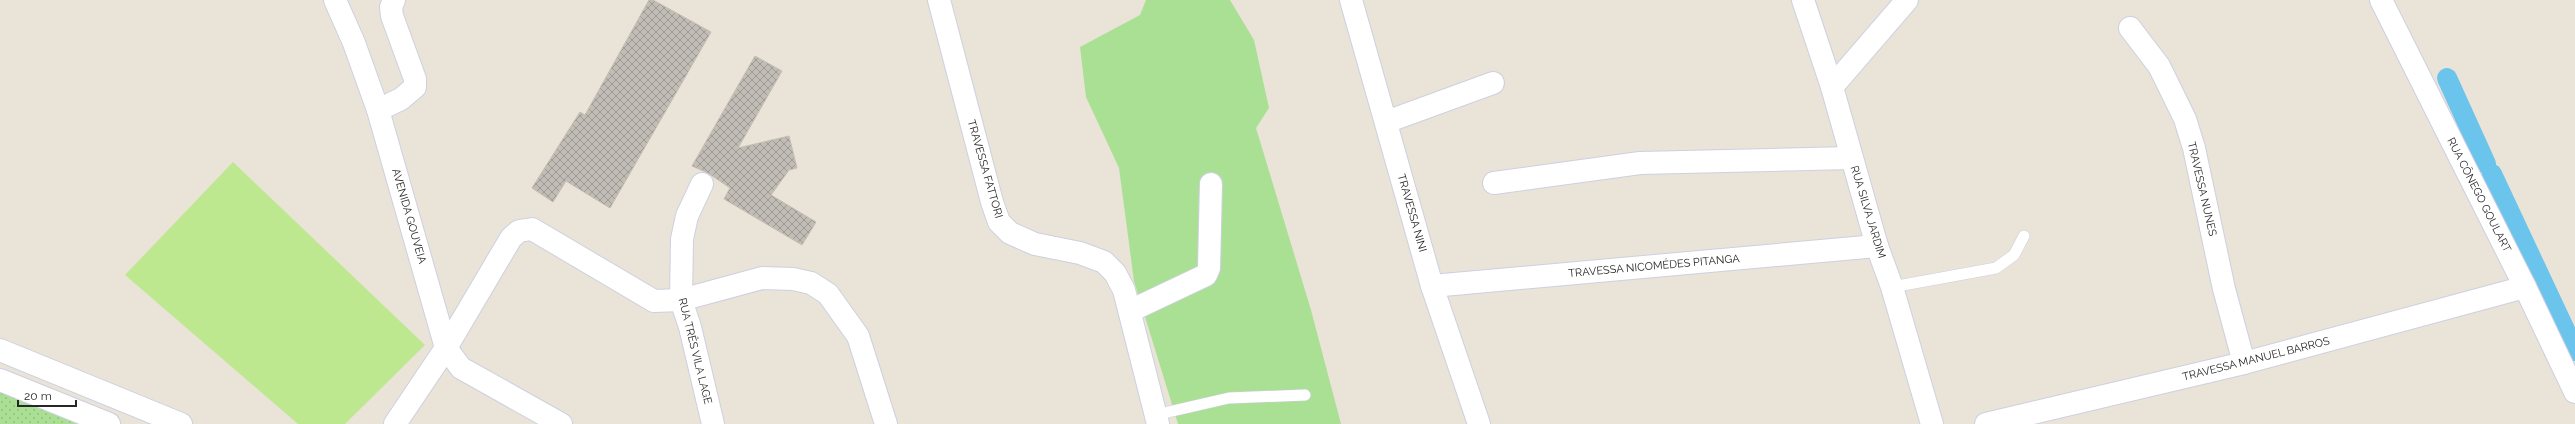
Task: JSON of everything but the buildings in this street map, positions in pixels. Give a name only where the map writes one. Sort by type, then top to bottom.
[{"type":"street","points":[[378,110],[402,98],[415,87],[415,79],[392,16],[391,6],[394,0]]},
{"type":"street","name":"TRAVESSA FATTORI","points":[[939,0],[992,202],[999,222],[1010,233],[1021,240],[1080,253],[1104,262],[1115,273],[1124,290],[1130,310],[1157,419]]},
{"type":"street","name":"TRAVESSA NINI","points":[[1351,0],[1432,286],[1479,424]]},
{"type":"street","name":"RUA SILVA JARDIM","points":[[1803,0],[1832,87],[1877,246],[1892,287],[1932,424]]},
{"type":"street","points":[[1832,87],[1907,0]]},
{"type":"street","name":"RUA CÔNEGO GOULART","points":[[2381,0],[2526,287],[2575,392]]},
{"type":"street","name":"AVENIDA GOUVEIA","points":[[337,1],[378,110],[446,348]]},
{"type":"street","name":"TRAVESSA NUNES","points":[[2130,28],[2159,66],[2184,120],[2194,148],[2224,289],[2244,363]]},
{"type":"street","points":[[1386,122],[1493,83]]},
{"type":"street","points":[[1494,183],[1640,163],[1851,158]]},
{"type":"street","name":"RUA TRÊS VILA LAGE","points":[[702,184],[687,216],[682,240],[681,300],[690,327],[713,424]]},
{"type":"street","points":[[1130,310],[1206,275],[1209,268],[1211,184]]},
{"type":"street","points":[[395,424],[446,348],[502,253],[519,231],[532,229],[654,300],[681,300],[762,278],[793,279],[811,283],[828,294],[858,336],[886,424]]},
{"type":"street","name":"TRAVESSA NICOMÉDES PITANGA","points":[[1432,286],[1877,246]]},
{"type":"street","name":"TRAVESSA MANUEL BARROS","points":[[1986,424],[2244,363],[2526,287]]},
{"type":"street","points":[[446,348],[461,368],[560,424]]},
{"type":"street","points":[[0,350],[182,424]]},
{"type":"street","points":[[0,380],[109,424]]},
{"type":"lane","points":[[1892,287],[1996,268],[2014,255],[2024,236]]},
{"type":"lane","points":[[1157,419],[1229,398],[1305,394]]},
{"type":"green space","points":[[1146,0],[1230,0],[1254,40],[1269,108],[1256,128],[1311,310],[1341,424],[1178,424],[1134,281],[1119,168],[1086,97],[1080,47],[1140,15]]},
{"type":"green space","points":[[233,162],[425,345],[345,424],[298,424],[125,275]]},
{"type":"green space","points":[[0,388],[87,424],[0,424]]},
{"type":"waterway","points":[[2447,78],[2486,164]]},
{"type":"waterway","points":[[2492,174],[2575,351]]}]
